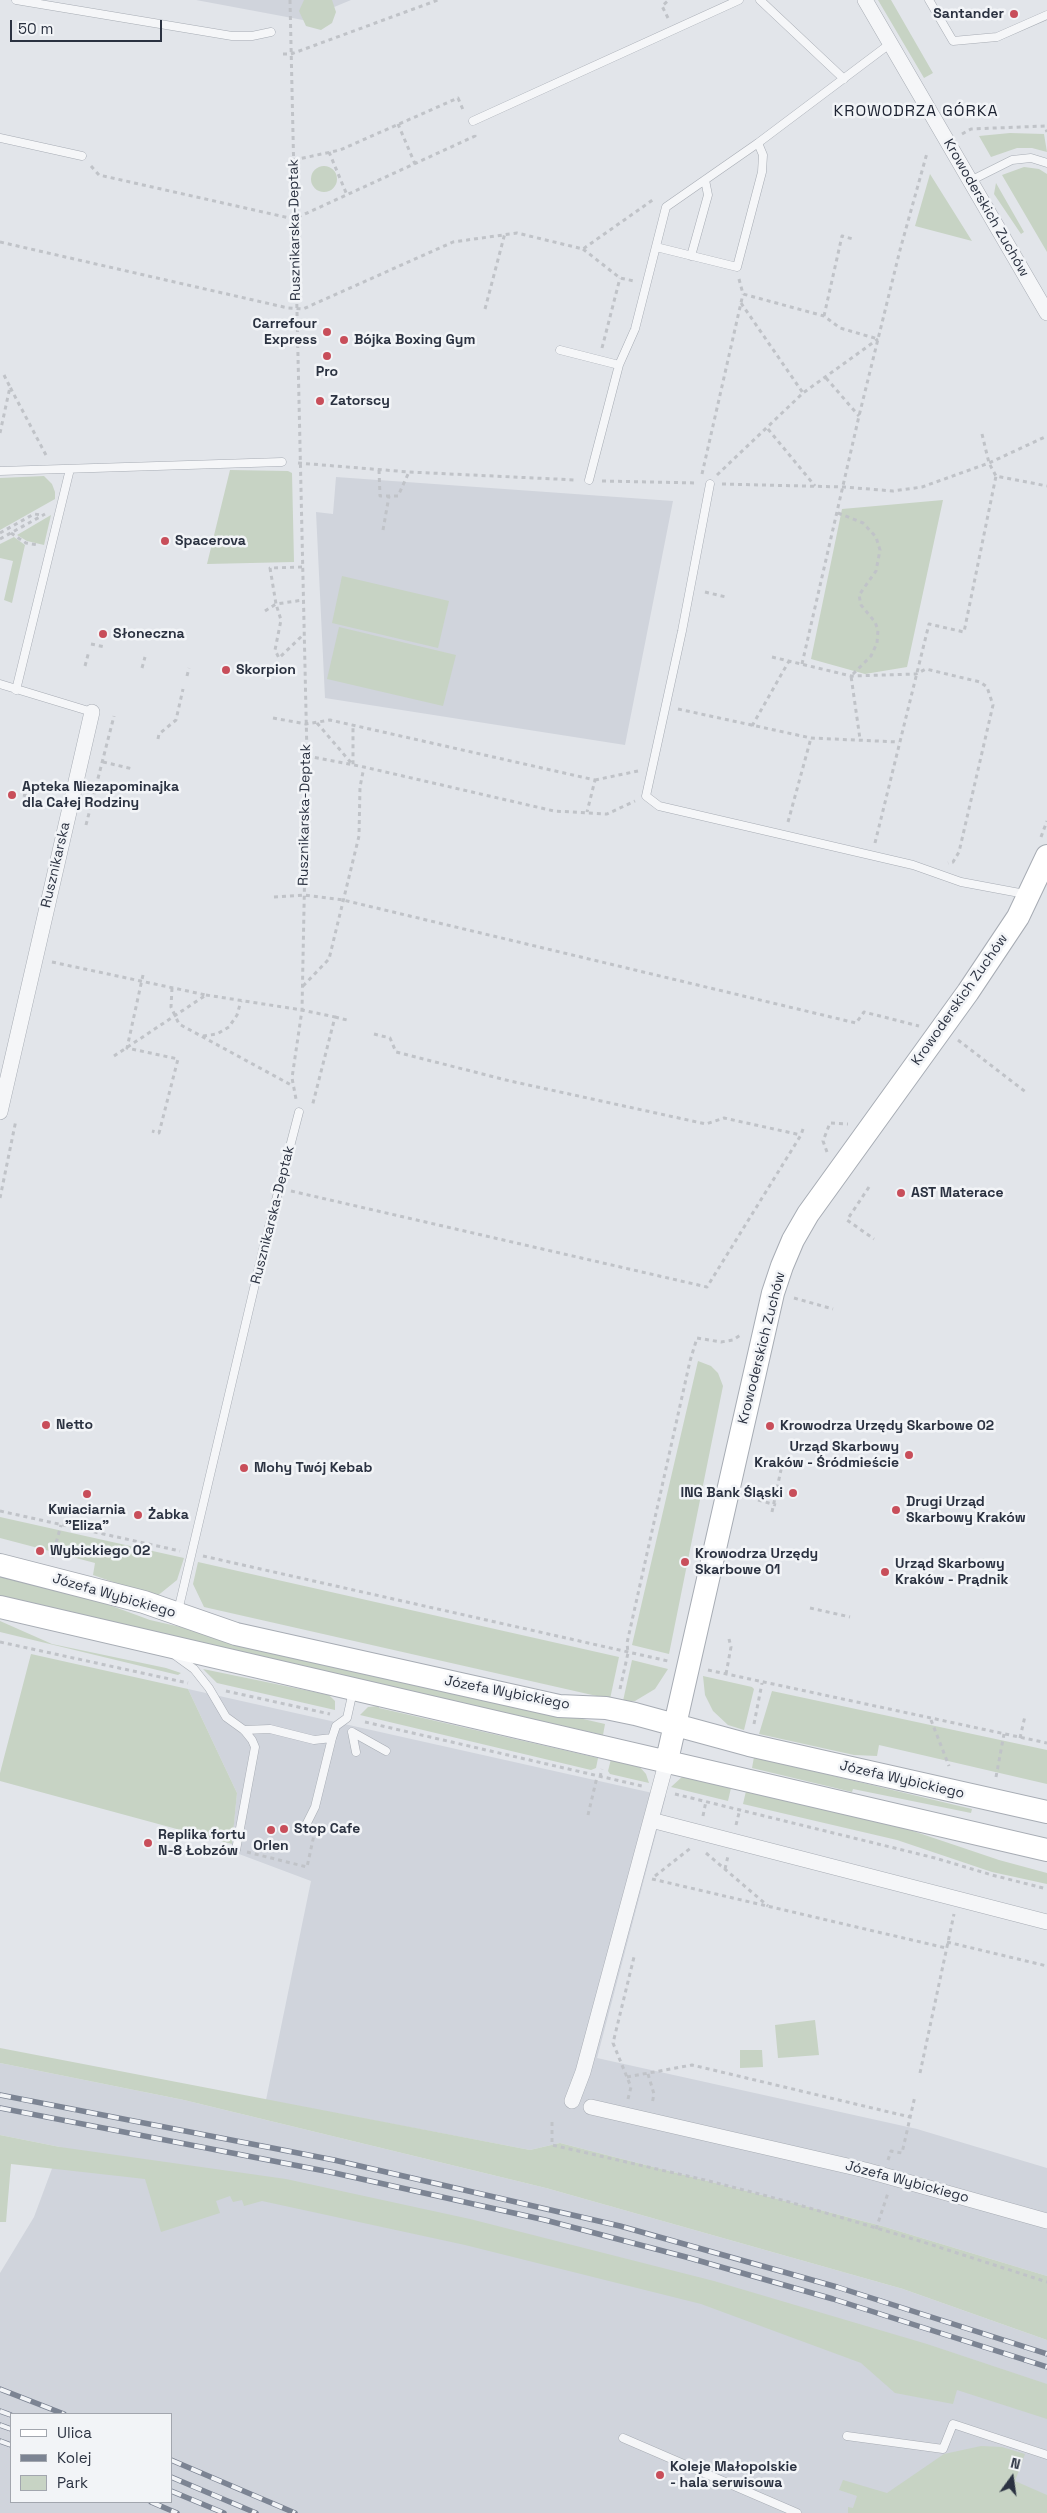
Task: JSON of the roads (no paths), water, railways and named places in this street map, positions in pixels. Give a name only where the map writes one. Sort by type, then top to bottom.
[{"type":"street","name":"Krowoderskich Zuchów","points":[[865,0],[1047,313]]},
{"type":"street","name":"Rusznikarska","points":[[0,1112],[3,1082],[92,712]]},
{"type":"street","name":"Krowoderskich Zuchów","points":[[667,1760],[772,1293],[782,1266],[793,1240],[808,1214],[968,992],[1018,918],[1047,856]]},
{"type":"street","name":"Józefa Wybickiego","points":[[0,1565],[144,1602],[236,1634],[559,1706],[606,1708],[749,1745],[1047,1812]]},
{"type":"street","name":"Józefa Wybickiego","points":[[0,1607],[667,1760],[1047,1850]]},
{"type":"street","points":[[572,2102],[583,2072],[667,1760]]},
{"type":"street","points":[[651,1820],[1047,1922]]},
{"type":"street","name":"Józefa Wybickiego","points":[[591,2107],[893,2177],[1047,2221]]},
{"type":"lane","points":[[16,0],[232,36],[252,36],[271,32]]},
{"type":"lane","points":[[471,122],[739,0]]},
{"type":"lane","points":[[760,0],[844,79]]},
{"type":"lane","points":[[929,0],[953,41],[997,37],[1047,15]]},
{"type":"lane","points":[[589,480],[619,365],[635,329],[666,207],[758,143],[891,43]]},
{"type":"lane","points":[[0,138],[82,156]]},
{"type":"lane","points":[[656,247],[737,267],[762,172],[763,155],[758,143]]},
{"type":"lane","points":[[970,181],[1012,160],[1031,158],[1047,163]]},
{"type":"lane","points":[[691,256],[708,194],[705,180]]},
{"type":"lane","points":[[560,350],[619,365]]},
{"type":"lane","points":[[0,471],[282,462]]},
{"type":"lane","points":[[16,690],[70,469]]},
{"type":"lane","points":[[710,484],[646,796],[659,806],[913,865],[961,882],[1029,895]]},
{"type":"lane","name":"Rusznikarska","points":[[0,684],[92,712]]},
{"type":"lane","name":"Rusznikarska-Deptak","points":[[177,1614],[263,1250],[299,1112]]},
{"type":"lane","points":[[160,1645],[194,1669],[209,1688],[226,1717],[244,1730],[252,1740],[254,1747],[236,1850]]},
{"type":"lane","points":[[307,1823],[315,1807],[336,1726],[347,1718],[353,1689]]},
{"type":"lane","points":[[244,1730],[270,1729],[314,1740],[332,1738]]},
{"type":"lane","points":[[356,1752],[352,1732],[386,1751]]},
{"type":"lane","points":[[847,2436],[943,2449],[953,2424],[1047,2455]]},
{"type":"lane","points":[[623,2438],[797,2513]]},
{"type":"railway","points":[[0,2095],[334,2160],[620,2226],[837,2287],[1047,2354]]},
{"type":"railway","points":[[0,2108],[330,2172],[545,2220],[686,2257],[833,2299],[1047,2367]]},
{"type":"railway","points":[[0,2389],[61,2413]]},
{"type":"railway","points":[[0,2411],[10,2415]]},
{"type":"railway","points":[[0,2425],[10,2429]]},
{"type":"railway","points":[[0,2441],[10,2445]]},
{"type":"railway","points":[[172,2460],[295,2513]]},
{"type":"railway","points":[[172,2477],[256,2513]]},
{"type":"railway","points":[[172,2491],[224,2513]]},
{"type":"railway","points":[[153,2503],[177,2513]]},
{"type":"place","name":"Santander","points":[[1014,14]]},
{"type":"place","name":"Carrefour Express","points":[[327,332]]},
{"type":"place","name":"Bójka Boxing Gym","points":[[344,340]]},
{"type":"place","name":"Pro","points":[[327,356]]},
{"type":"place","name":"Zatorscy","points":[[320,401]]},
{"type":"place","name":"Spacerova","points":[[165,541]]},
{"type":"place","name":"Słoneczna","points":[[103,634]]},
{"type":"place","name":"Skorpion","points":[[226,670]]},
{"type":"place","name":"Apteka Niezapominajka dla Całej Rodziny","points":[[12,795]]},
{"type":"place","name":"AST Materace","points":[[901,1193]]},
{"type":"place","name":"Netto","points":[[46,1425]]},
{"type":"place","name":"Krowodrza Urzędy Skarbowe 02","points":[[770,1426]]},
{"type":"place","name":"Urząd Skarbowy Kraków - Śródmieście","points":[[909,1455]]},
{"type":"place","name":"Mohy Twój Kebab","points":[[244,1468]]},
{"type":"place","name":"ING Bank Śląski","points":[[793,1493]]},
{"type":"place","name":"Kwiaciarnia \"Eliza\"","points":[[87,1494]]},
{"type":"place","name":"Drugi Urząd Skarbowy Kraków","points":[[896,1510]]},
{"type":"place","name":"Żabka","points":[[138,1515]]},
{"type":"place","name":"Wybickiego 02","points":[[40,1551]]},
{"type":"place","name":"Krowodrza Urzędy Skarbowe 01","points":[[685,1562]]},
{"type":"place","name":"Urząd Skarbowy Kraków - Prądnik","points":[[885,1572]]},
{"type":"place","name":"Stop Cafe","points":[[284,1829]]},
{"type":"place","name":"Orlen","points":[[271,1830]]},
{"type":"place","name":"Replika fortu N-8 Łobzów","points":[[148,1843]]},
{"type":"place","name":"Koleje Małopolskie - hala serwisowa","points":[[660,2475]]},
{"type":"district","name":"KROWODRZA GÓRKA","points":[[916,112]]}]
